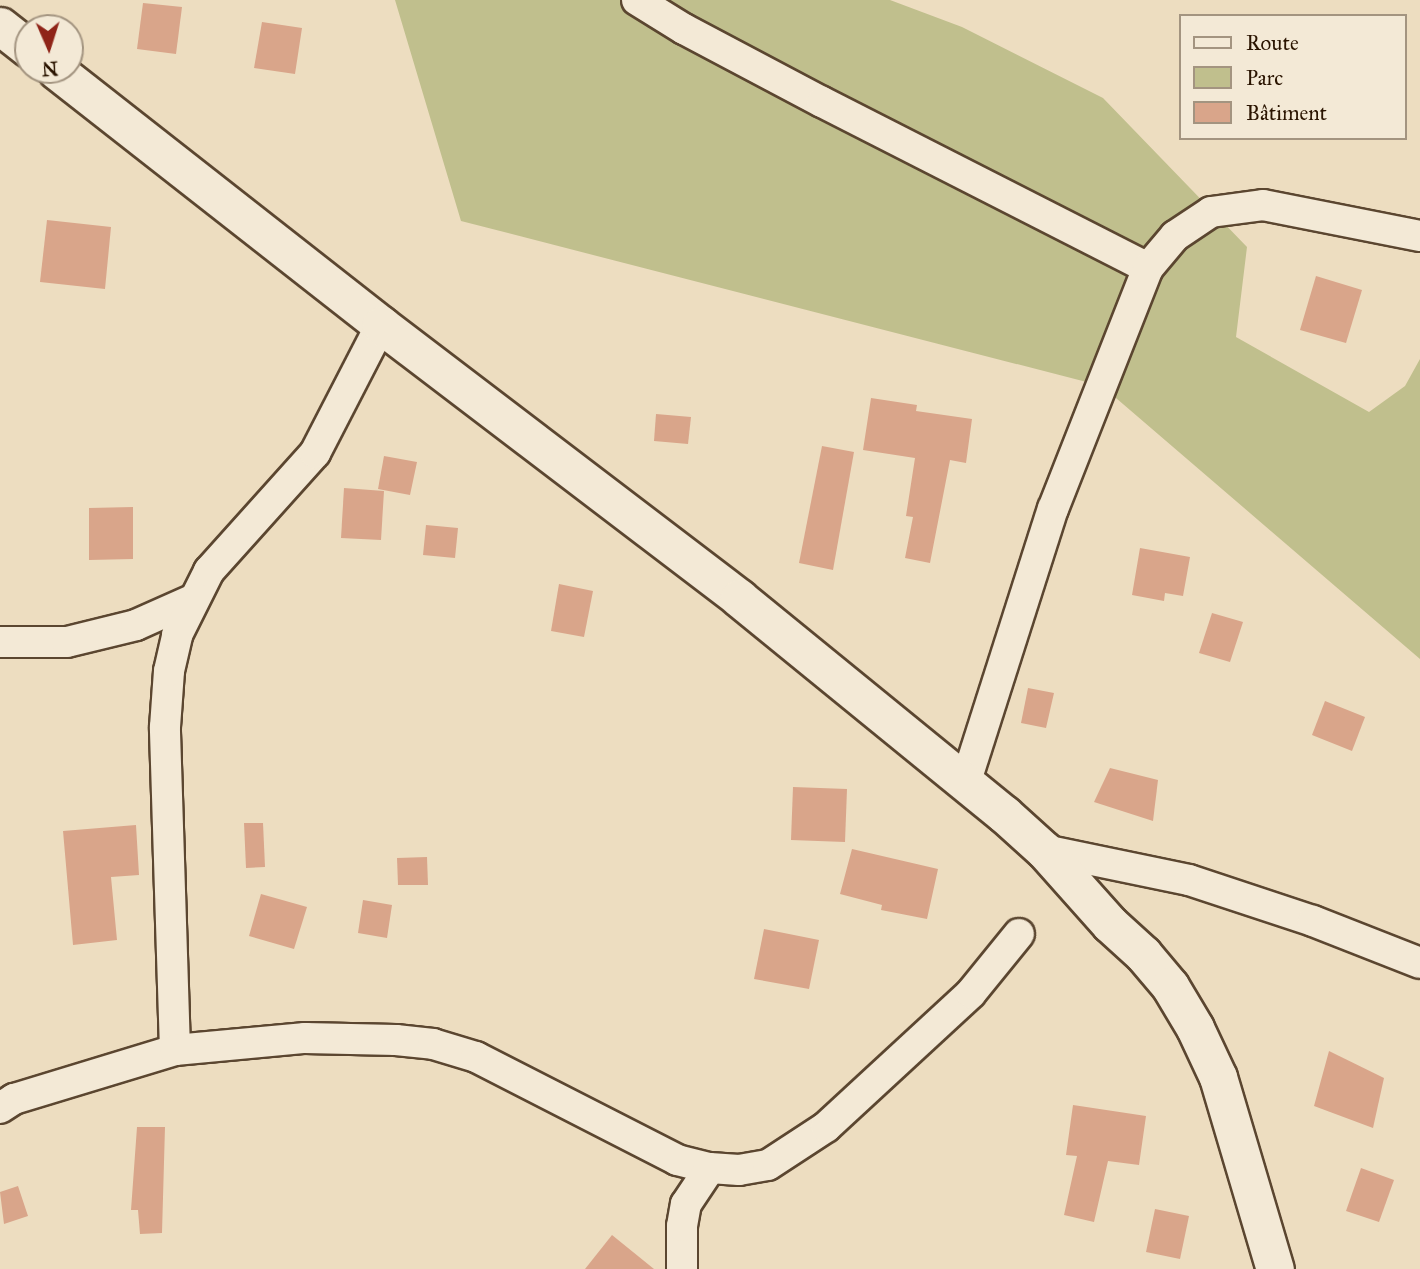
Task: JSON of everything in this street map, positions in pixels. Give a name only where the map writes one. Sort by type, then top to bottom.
[{"type":"street","points":[[637,0],[684,29],[833,108],[1148,268]]},
{"type":"street","points":[[0,26],[14,37]]},
{"type":"street","points":[[74,84],[381,325],[739,598],[1044,850],[1087,900],[1143,954],[1170,986],[1195,1028],[1218,1077],[1275,1269]]},
{"type":"street","points":[[965,783],[1053,509],[1148,268],[1175,236],[1211,212],[1263,205],[1420,236]]},
{"type":"street","points":[[175,1050],[165,727],[169,671],[177,635],[192,600],[209,571],[315,453],[381,325]]},
{"type":"street","points":[[0,642],[67,642],[136,625],[192,600]]},
{"type":"street","points":[[1044,850],[1189,880],[1313,921],[1420,963]]},
{"type":"street","points":[[0,1108],[14,1099],[175,1050],[305,1038],[433,1044],[476,1057],[515,1075],[677,1160],[710,1168],[739,1170],[768,1165],[826,1127],[971,993],[1019,934]]},
{"type":"street","points":[[682,1269],[682,1226],[686,1204],[710,1168]]},
{"type":"green space","points":[[395,0],[890,0],[962,27],[1103,98],[1247,247],[1236,337],[1369,412],[1405,386],[1420,359],[1420,659],[1102,386],[461,221]]},
{"type":"building","points":[[143,3],[182,7],[176,54],[137,49]]},
{"type":"building","points":[[262,22],[302,28],[295,74],[254,68]]},
{"type":"building","points":[[47,220],[111,227],[105,289],[40,282]]},
{"type":"building","points":[[1316,276],[1362,290],[1346,343],[1300,330]]},
{"type":"building","points":[[871,398],[917,405],[916,411],[972,419],[966,463],[950,460],[930,563],[905,558],[913,517],[906,516],[915,458],[863,450]]},
{"type":"building","points":[[656,414],[691,417],[688,444],[654,441]]},
{"type":"building","points":[[822,446],[854,452],[833,570],[799,563]]},
{"type":"building","points":[[384,456],[417,462],[410,495],[378,489]]},
{"type":"building","points":[[344,488],[384,491],[381,540],[341,538]]},
{"type":"building","points":[[133,507],[133,559],[89,560],[89,508]]},
{"type":"building","points":[[426,525],[458,528],[455,558],[423,555]]},
{"type":"building","points":[[1140,548],[1190,557],[1183,596],[1165,593],[1164,601],[1132,595]]},
{"type":"building","points":[[559,584],[593,591],[584,637],[551,631]]},
{"type":"building","points":[[1212,613],[1243,622],[1230,662],[1199,653]]},
{"type":"building","points":[[1028,688],[1054,693],[1046,728],[1021,723]]},
{"type":"building","points":[[1325,701],[1365,717],[1352,751],[1312,735]]},
{"type":"building","points":[[1110,768],[1158,780],[1153,821],[1094,802]]},
{"type":"building","points":[[793,787],[847,789],[845,842],[791,840]]},
{"type":"building","points":[[244,823],[263,823],[265,867],[246,868]]},
{"type":"building","points":[[136,825],[139,875],[111,877],[117,940],[73,945],[63,831]]},
{"type":"building","points":[[852,849],[938,869],[927,919],[881,910],[882,905],[840,894]]},
{"type":"building","points":[[427,857],[428,885],[398,885],[397,858]]},
{"type":"building","points":[[261,894],[307,907],[294,949],[249,936]]},
{"type":"building","points":[[363,900],[392,905],[387,938],[358,933]]},
{"type":"building","points":[[764,929],[819,940],[809,989],[754,979]]},
{"type":"building","points":[[1329,1051],[1384,1078],[1373,1128],[1314,1106]]},
{"type":"building","points":[[1073,1105],[1146,1116],[1139,1165],[1108,1161],[1094,1222],[1064,1215],[1077,1156],[1066,1155]]},
{"type":"building","points":[[137,1127],[165,1127],[162,1233],[140,1234],[138,1210],[131,1210]]},
{"type":"building","points":[[1361,1168],[1394,1180],[1379,1222],[1346,1211]]},
{"type":"building","points":[[18,1186],[28,1216],[4,1224],[0,1192]]},
{"type":"building","points":[[1155,1209],[1189,1216],[1180,1259],[1146,1252]]},
{"type":"building","points":[[612,1235],[654,1269],[585,1269]]}]
